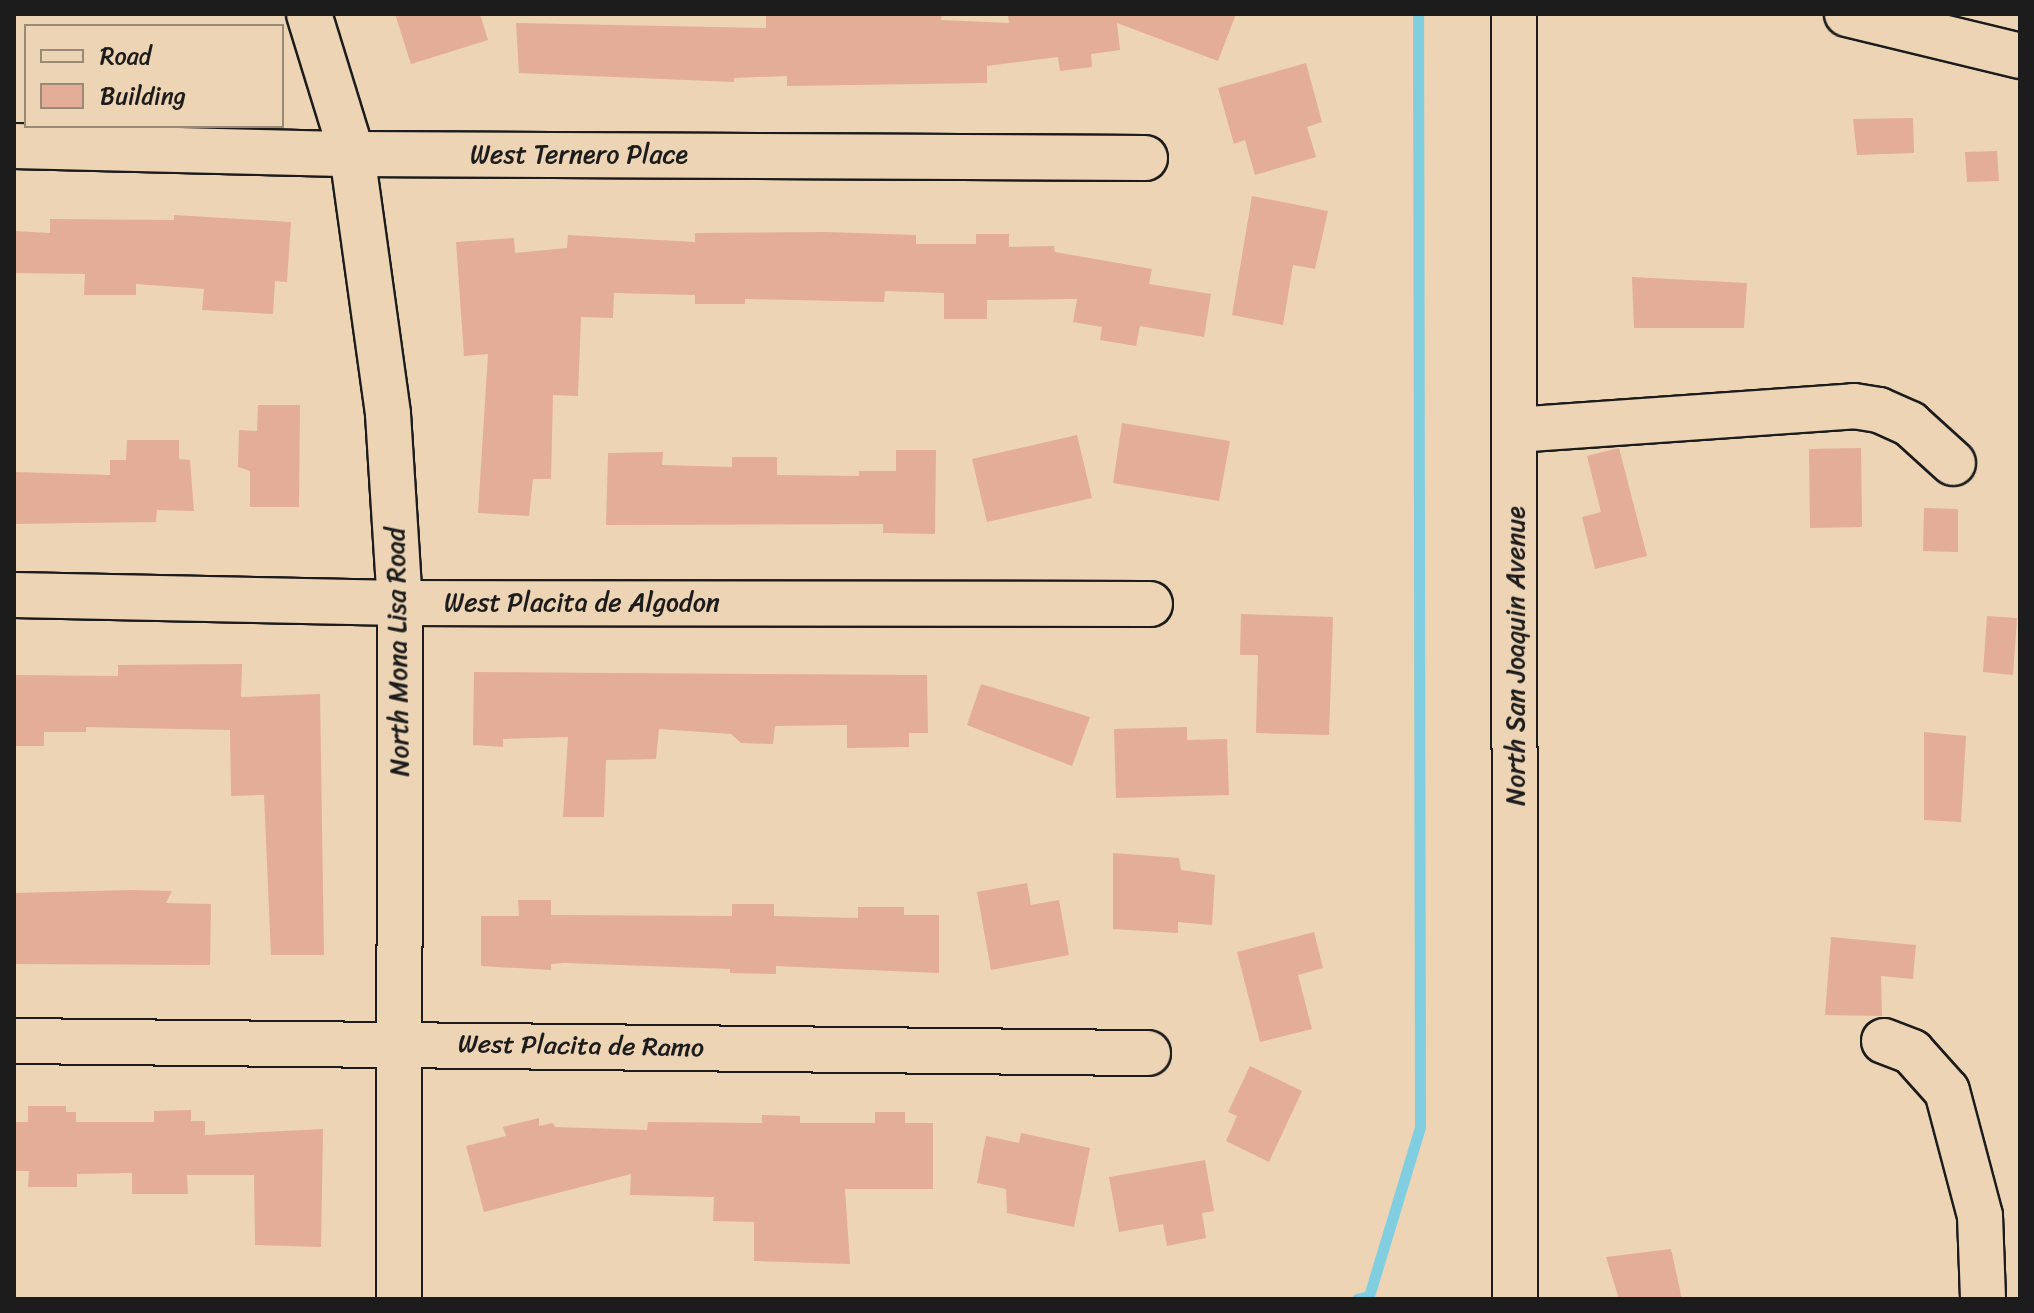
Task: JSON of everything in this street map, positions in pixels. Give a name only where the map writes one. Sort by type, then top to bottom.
[{"type":"street","name":"North Mona Lisa Road","points":[[309,14],[352,154],[388,414],[400,603],[399,1299]]},
{"type":"street","points":[[1847,14],[2020,56]]},
{"type":"street","name":"North San Joaquin Avenue","points":[[1515,1299],[1515,430],[1525,18]]},
{"type":"street","name":"West Ternero Place","points":[[14,146],[352,154],[1145,158]]},
{"type":"street","points":[[1515,430],[1854,406],[1879,410],[1910,424],[1953,463]]},
{"type":"street","name":"West Placita de Algodon","points":[[14,595],[400,603],[1150,604]]},
{"type":"street","name":"West Placita de Ramo","points":[[14,1041],[1148,1053]]},
{"type":"street","points":[[1884,1041],[1912,1052],[1947,1091],[1980,1216],[1983,1299]]},
{"type":"building","points":[[395,14],[480,14],[488,40],[411,64]]},
{"type":"building","points":[[766,14],[942,14],[941,20],[1009,23],[1008,14],[1236,14],[1218,61],[1117,23],[1120,50],[1091,54],[1092,67],[1060,71],[1058,57],[987,66],[987,83],[787,86],[787,76],[734,78],[734,82],[519,73],[516,23],[766,28]]},
{"type":"building","points":[[1306,63],[1322,122],[1307,127],[1316,157],[1255,175],[1245,140],[1234,144],[1218,88]]},
{"type":"building","points":[[1913,118],[1914,153],[1857,155],[1853,119]]},
{"type":"building","points":[[1997,151],[1999,181],[1967,182],[1965,152]]},
{"type":"building","points":[[1252,196],[1328,211],[1315,269],[1293,265],[1283,325],[1232,315]]},
{"type":"building","points":[[174,215],[291,222],[287,282],[275,281],[273,314],[202,310],[204,289],[136,284],[136,295],[84,295],[85,274],[14,273],[14,231],[50,233],[50,219],[174,220]]},
{"type":"building","points":[[695,233],[916,235],[916,244],[976,244],[976,234],[1009,234],[1009,247],[1054,246],[1055,252],[1152,269],[1149,284],[1211,294],[1204,337],[1140,326],[1136,346],[1100,340],[1102,327],[1073,322],[1077,299],[987,300],[987,319],[944,319],[944,293],[885,291],[884,302],[745,299],[745,304],[695,304],[695,295],[614,293],[613,318],[581,317],[578,396],[553,395],[551,479],[533,479],[529,516],[478,513],[488,354],[464,356],[456,242],[514,238],[515,253],[567,248],[568,235],[695,242]]},
{"type":"building","points":[[1632,277],[1747,283],[1744,328],[1634,328]]},
{"type":"building","points":[[258,405],[300,405],[299,507],[250,507],[250,471],[238,467],[239,430],[257,431]]},
{"type":"building","points":[[1122,423],[1230,441],[1219,501],[1113,483]]},
{"type":"building","points":[[1077,435],[1092,498],[987,522],[972,459]]},
{"type":"building","points":[[127,440],[179,440],[179,459],[190,460],[194,511],[157,510],[156,522],[14,524],[14,472],[110,475],[110,460],[126,460]]},
{"type":"building","points":[[1619,448],[1647,556],[1595,569],[1582,517],[1601,512],[1587,456]]},
{"type":"building","points":[[1861,448],[1862,527],[1810,528],[1809,449]]},
{"type":"building","points":[[896,450],[936,450],[935,534],[883,533],[883,524],[606,525],[608,453],[663,452],[662,465],[732,467],[732,457],[777,457],[777,475],[859,476],[859,471],[896,471]]},
{"type":"building","points":[[1924,508],[1958,509],[1958,552],[1923,551]]},
{"type":"building","points":[[1241,614],[1333,617],[1329,735],[1256,733],[1258,655],[1240,655]]},
{"type":"building","points":[[1987,616],[2017,618],[2013,675],[1983,672]]},
{"type":"building","points":[[242,664],[241,697],[320,694],[324,955],[271,955],[264,795],[231,796],[230,730],[86,727],[86,732],[44,732],[44,746],[14,746],[14,675],[118,676],[118,665]]},
{"type":"building","points":[[474,672],[927,675],[928,733],[909,733],[909,747],[847,748],[847,725],[775,726],[773,744],[741,743],[731,734],[659,729],[656,759],[606,760],[604,817],[563,817],[568,737],[503,739],[503,747],[473,745]]},
{"type":"building","points":[[981,684],[1090,717],[1072,766],[967,725]]},
{"type":"building","points":[[1187,727],[1187,740],[1227,739],[1229,795],[1116,798],[1114,729]]},
{"type":"building","points":[[1924,732],[1966,736],[1961,822],[1924,820]]},
{"type":"building","points":[[1113,853],[1179,858],[1181,870],[1215,875],[1212,925],[1178,922],[1178,933],[1113,929]]},
{"type":"building","points":[[1027,883],[1031,905],[1059,900],[1069,955],[991,970],[977,892]]},
{"type":"building","points":[[172,891],[166,903],[211,904],[210,965],[14,964],[14,893]]},
{"type":"building","points":[[518,900],[551,900],[551,915],[732,916],[732,904],[774,904],[774,916],[858,918],[858,907],[904,907],[904,915],[939,915],[939,973],[776,966],[776,974],[730,973],[730,969],[565,963],[551,964],[551,970],[481,966],[481,916],[519,916]]},
{"type":"building","points":[[1314,932],[1323,968],[1298,975],[1312,1029],[1260,1042],[1237,952]]},
{"type":"building","points":[[1831,937],[1916,945],[1913,979],[1881,976],[1882,1016],[1825,1015]]},
{"type":"building","points":[[1250,1066],[1302,1091],[1269,1162],[1226,1141],[1237,1116],[1228,1112]]},
{"type":"building","points":[[28,1106],[66,1106],[66,1112],[76,1112],[76,1122],[154,1122],[154,1111],[191,1110],[191,1121],[205,1121],[205,1135],[323,1129],[321,1247],[255,1245],[254,1175],[187,1175],[188,1194],[132,1194],[132,1173],[77,1174],[77,1187],[28,1187],[29,1171],[14,1171],[14,1122],[28,1122]]},
{"type":"building","points":[[875,1112],[905,1112],[905,1123],[933,1123],[933,1189],[845,1189],[850,1264],[754,1261],[754,1222],[713,1221],[714,1197],[630,1195],[631,1174],[484,1212],[466,1146],[506,1136],[503,1127],[539,1118],[539,1126],[553,1123],[555,1127],[647,1130],[648,1122],[762,1123],[762,1115],[800,1116],[800,1123],[875,1123]]},
{"type":"building","points":[[1021,1133],[1090,1148],[1074,1227],[1007,1213],[1006,1189],[977,1183],[986,1136],[1019,1143]]},
{"type":"building","points":[[1205,1160],[1214,1211],[1202,1213],[1206,1238],[1167,1246],[1163,1224],[1119,1232],[1109,1177]]},
{"type":"building","points":[[1671,1249],[1682,1299],[1619,1299],[1606,1257]]},
{"type":"waterway","points":[[1357,1299],[1369,1296],[1420,1127],[1418,14]]}]
